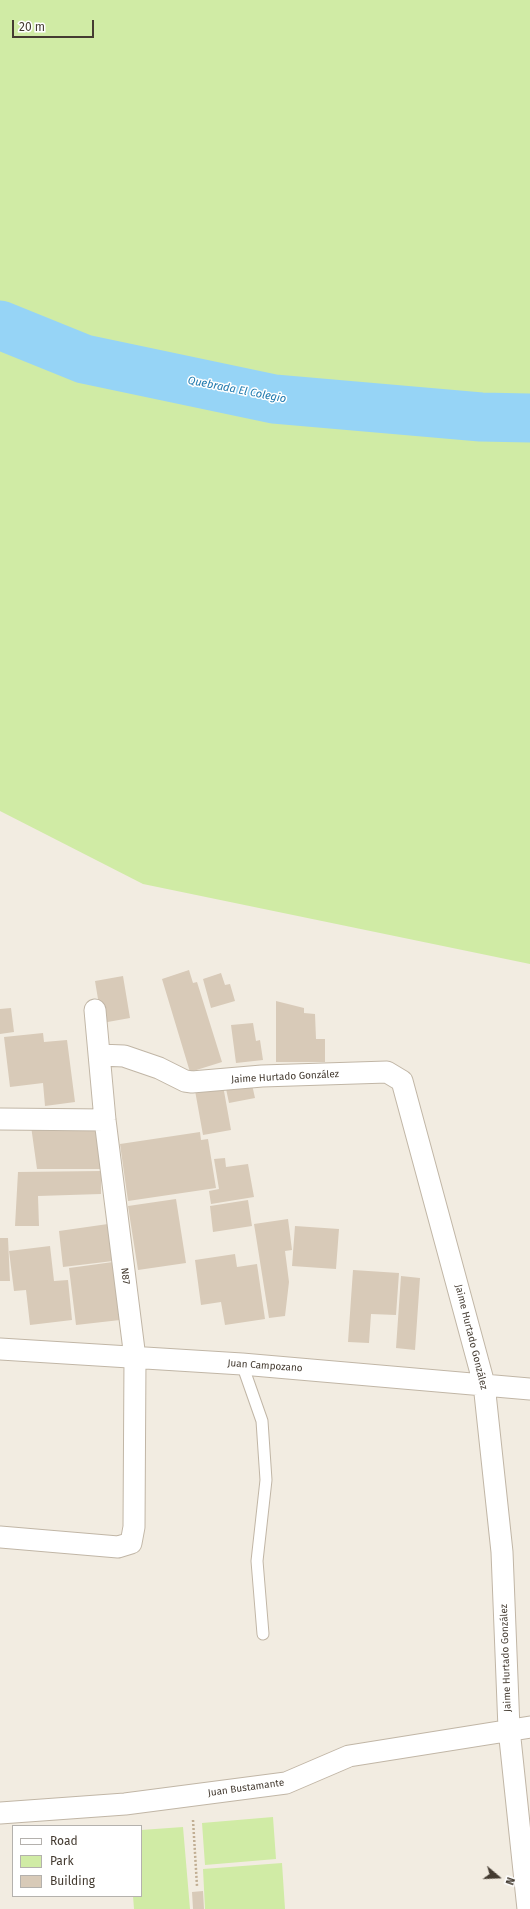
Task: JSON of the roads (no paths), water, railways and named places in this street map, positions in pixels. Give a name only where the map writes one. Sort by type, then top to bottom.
[{"type":"street","name":"N87","points":[[0,1537],[118,1547],[131,1543],[134,1527],[135,1358],[105,1120],[95,1010]]},
{"type":"street","name":"Jaime Hurtado González","points":[[99,1055],[124,1056],[159,1068],[185,1081],[192,1082],[262,1076],[387,1072],[402,1081],[484,1384],[502,1552],[509,1729],[528,1909]]},
{"type":"street","points":[[0,1119],[105,1120]]},
{"type":"street","name":"Juan Campozano","points":[[0,1349],[242,1364],[530,1389]]},
{"type":"street","name":"Juan Bustamante","points":[[0,1813],[125,1804],[286,1783],[349,1756],[530,1726]]},
{"type":"lane","points":[[242,1364],[262,1421],[266,1480],[257,1561],[263,1634]]},
{"type":"waterway","name":"Quebrada El Colegio","points":[[0,325],[84,359],[274,399],[481,417],[530,418]]}]
